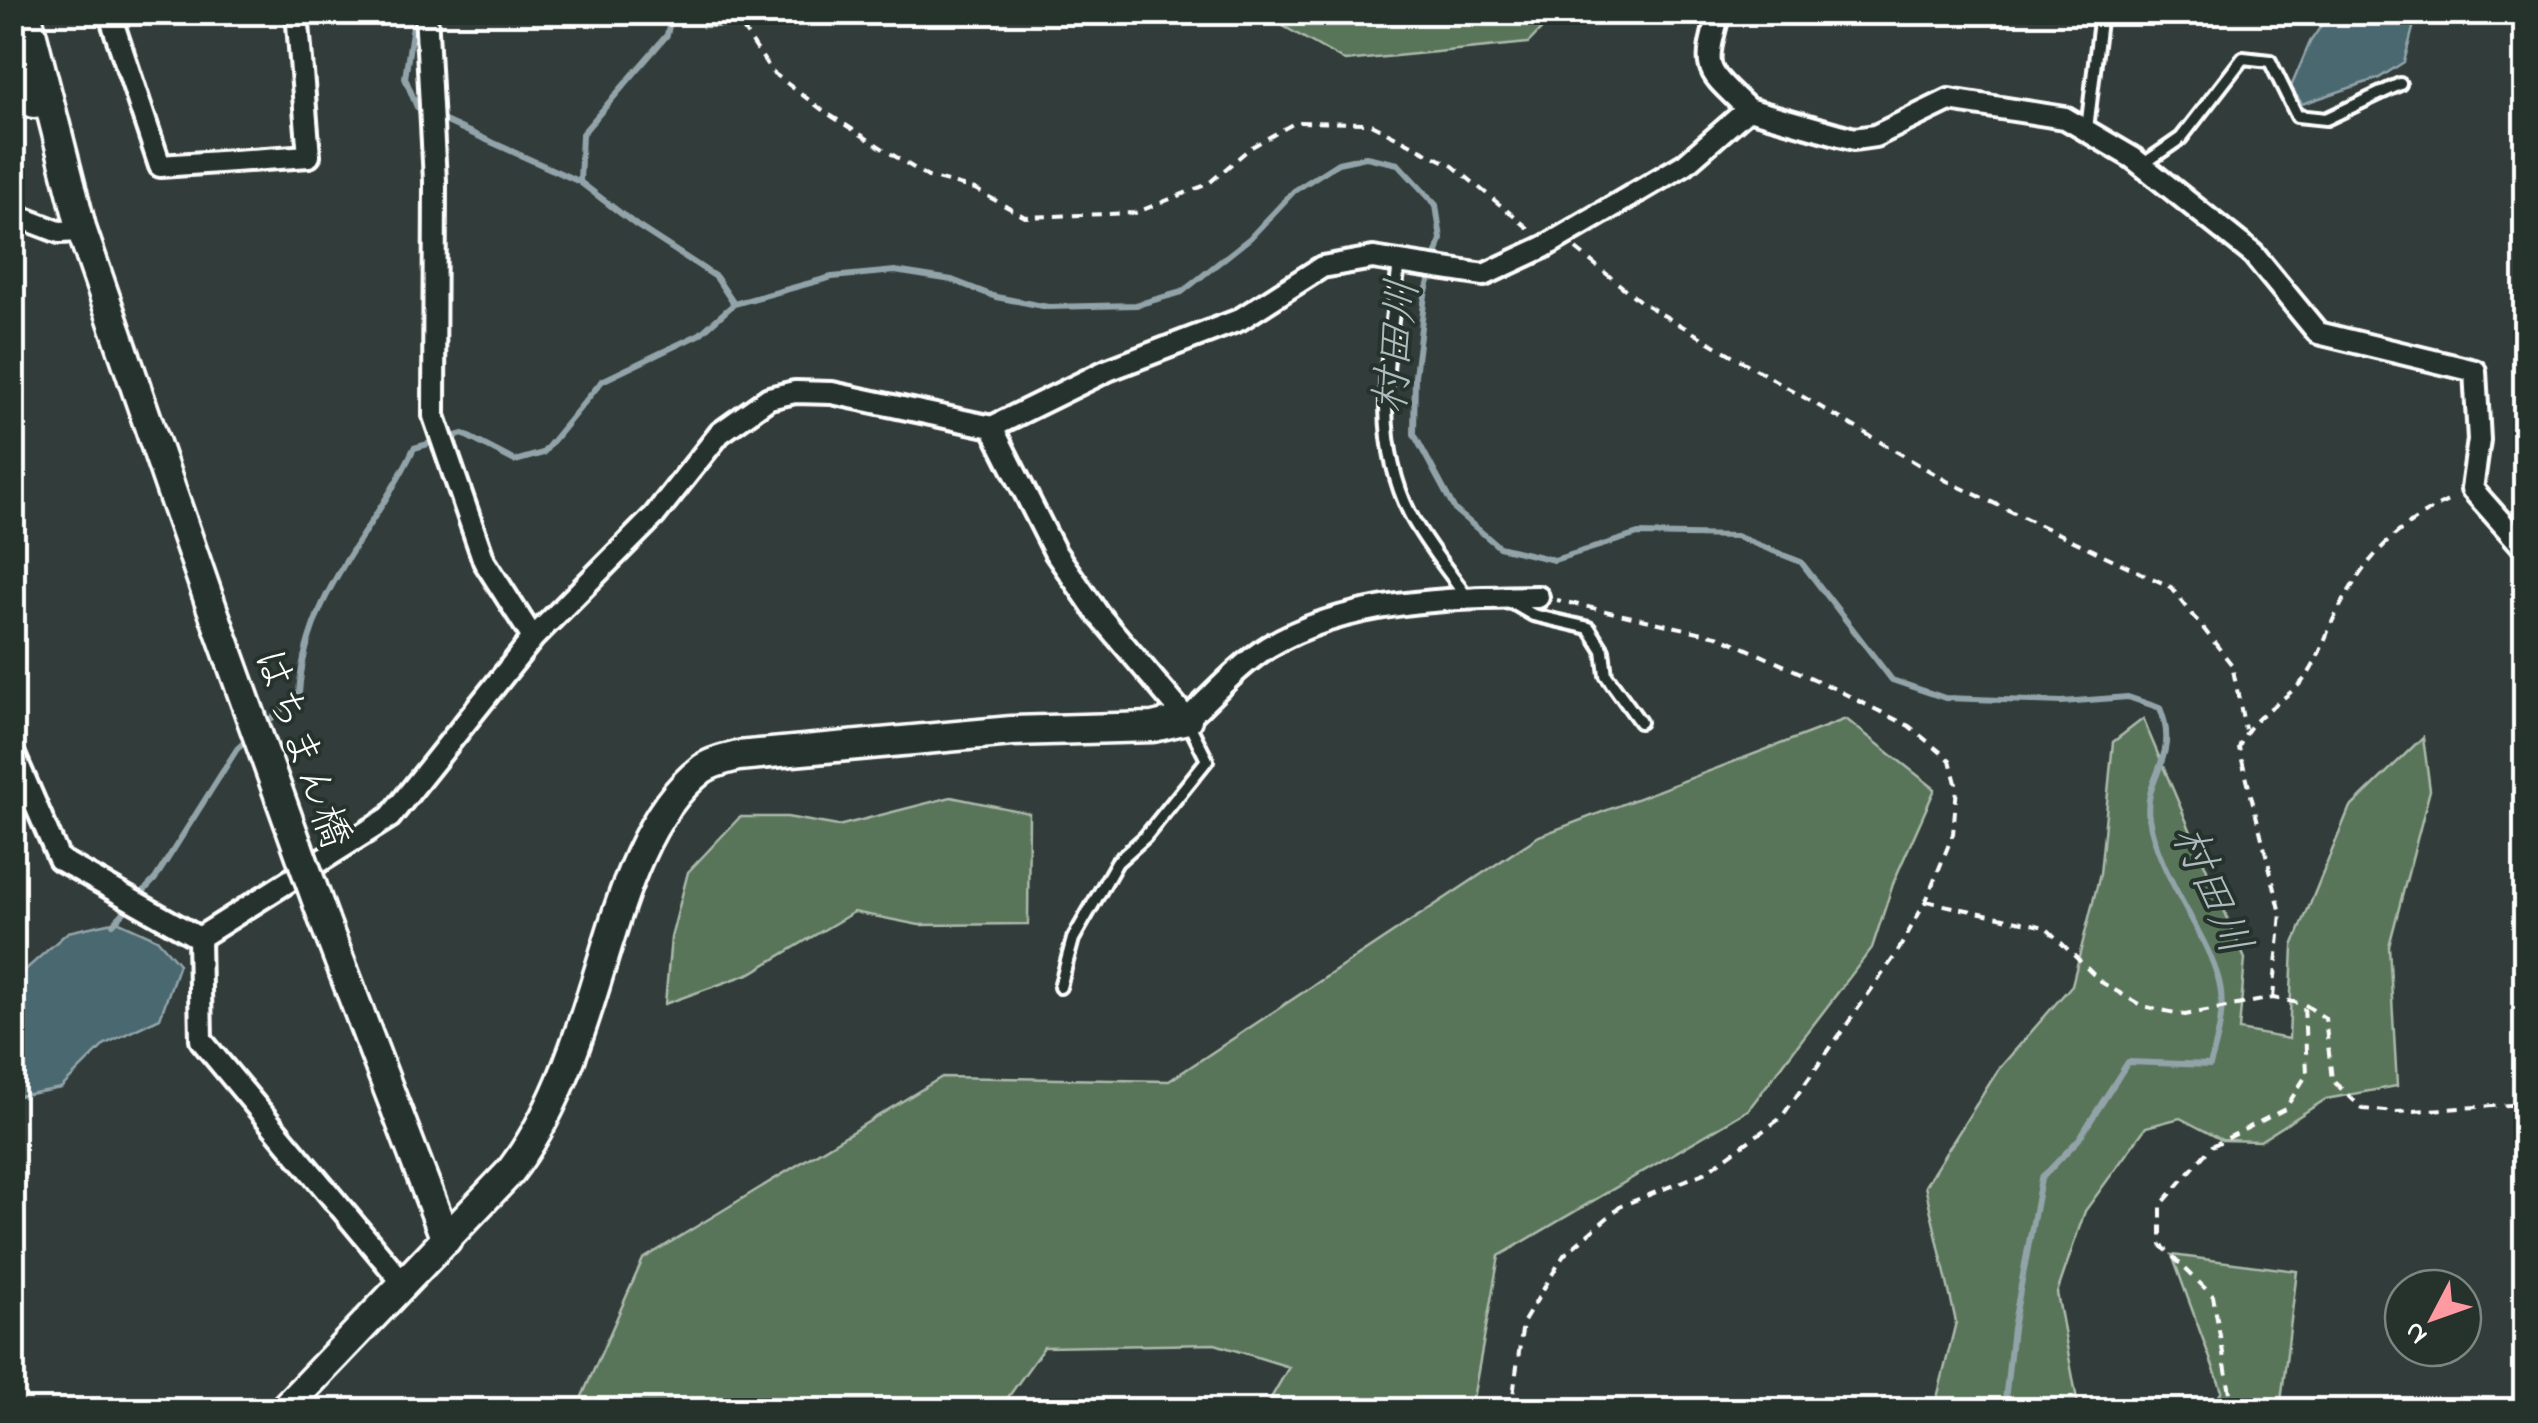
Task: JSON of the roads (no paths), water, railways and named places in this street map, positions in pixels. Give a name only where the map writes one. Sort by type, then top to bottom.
[{"type":"street","points":[[26,12],[80,226]]},
{"type":"street","points":[[108,12],[160,166],[309,156],[296,12]]},
{"type":"street","points":[[426,12],[435,181],[434,416],[484,560],[532,638]]},
{"type":"street","points":[[1719,12],[1706,59],[1713,76],[1748,110],[1854,139],[1875,136],[1948,100],[2065,118],[2142,165],[2254,254],[2318,332],[2475,371],[2479,440],[2472,489],[2526,550]]},
{"type":"street","points":[[12,48],[80,226]]},
{"type":"street","points":[[199,938],[390,817],[532,638],[654,516],[720,433],[770,398],[795,392],[832,393],[992,427],[1108,370],[1240,320],[1322,267],[1373,258],[1484,275],[1555,241],[1685,164],[1748,110]]},
{"type":"street","points":[[12,214],[59,232],[80,226]]},
{"type":"street","name":"はちまん橋","points":[[80,226],[324,920],[446,1240]]},
{"type":"street","points":[[992,427],[1055,552],[1098,614],[1187,719]]},
{"type":"street","points":[[283,1410],[446,1240],[533,1142],[569,1062],[619,902],[666,809],[706,766],[738,756],[1012,731],[1153,727],[1187,719],[1266,648],[1323,621],[1467,598],[1538,597]]},
{"type":"street","points":[[12,750],[59,859],[199,938]]},
{"type":"street","points":[[199,938],[201,1040],[404,1284]]},
{"type":"lane","points":[[2086,130],[2102,12]]},
{"type":"lane","points":[[2142,165],[2181,138],[2243,58],[2270,61],[2297,116],[2326,119],[2400,84]]},
{"type":"lane","points":[[1399,262],[1384,408],[1389,454],[1410,514],[1467,598]]},
{"type":"lane","points":[[1504,598],[1533,615],[1589,628],[1604,650],[1606,675],[1640,722]]},
{"type":"lane","points":[[1060,988],[1073,939],[1117,862],[1145,837],[1207,760],[1187,719]]},
{"type":"water","points":[[2330,13],[2417,13],[2404,62],[2379,78],[2302,104],[2291,87],[2310,42]]},
{"type":"water","points":[[117,921],[157,939],[179,964],[160,1018],[105,1044],[61,1088],[13,1097],[13,974],[24,971],[68,932]]},
{"type":"waterway","points":[[415,12],[405,78],[417,107],[427,112]]},
{"type":"waterway","name":"村田川","points":[[580,182],[582,134],[667,35],[672,12]]},
{"type":"waterway","name":"村田川","points":[[438,118],[580,182],[636,225],[716,277],[734,304]]},
{"type":"waterway","name":"村田川","points":[[263,726],[299,694],[304,658],[327,594],[414,448],[463,434],[515,461],[543,453],[602,381],[700,334],[734,304],[832,277],[895,271],[952,280],[996,297],[1048,307],[1136,305],[1182,292],[1250,238],[1294,191],[1338,163],[1366,157],[1398,164],[1436,205],[1441,239],[1425,295],[1415,376],[1414,434],[1455,510],[1499,547],[1554,560],[1638,534],[1736,536],[1801,562],[1892,680],[1945,698],[2062,702],[2128,697],[2160,708],[2166,741],[2148,804],[2149,818],[2162,861],[2204,942],[2219,981],[2222,1002],[2218,1034],[2210,1065],[2128,1062],[2079,1139],[2041,1179],[2013,1328],[2004,1410]]},
{"type":"waterway","points":[[113,924],[155,879],[237,749],[249,738]]}]
